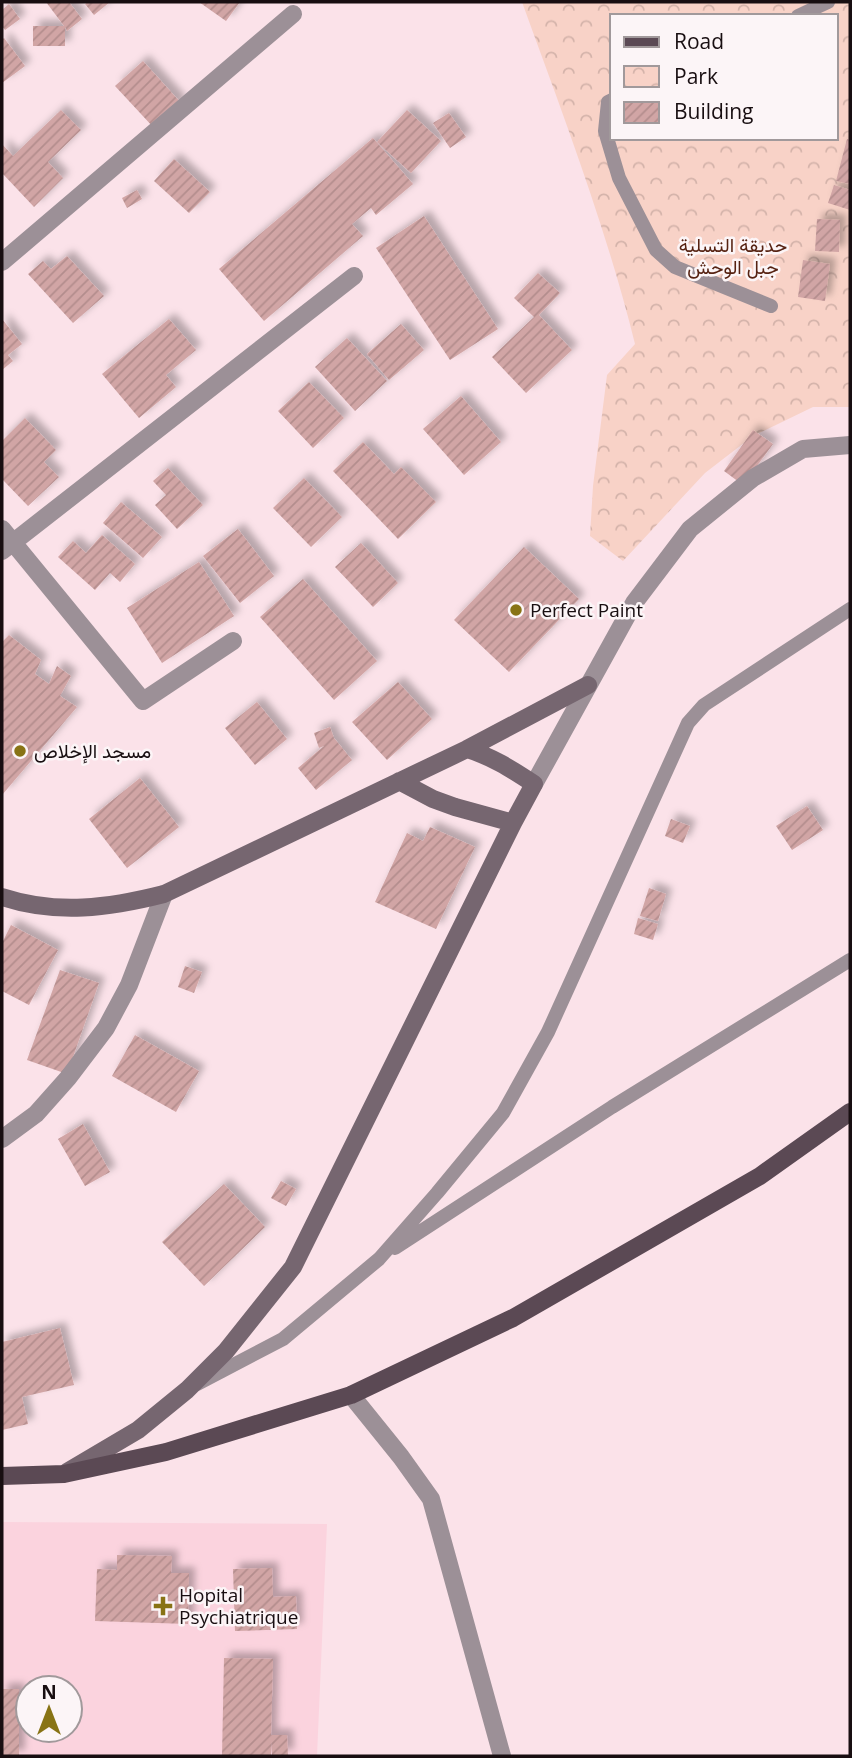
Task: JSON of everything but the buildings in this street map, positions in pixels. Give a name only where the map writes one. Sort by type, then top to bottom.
[{"type":"main road","points":[[2,1476],[64,1474],[166,1452],[351,1395],[513,1318],[760,1176],[850,1112]]},
{"type":"street","points":[[2,262],[293,14]]},
{"type":"street","points":[[233,641],[143,701],[5,541],[354,276]]},
{"type":"street","points":[[64,1474],[138,1430],[187,1390],[226,1351],[293,1266],[513,822],[634,603],[690,529],[753,478],[803,449],[850,445]]},
{"type":"street","points":[[2,897],[26,905],[76,909],[130,903],[164,894],[467,749],[588,685]]},
{"type":"street","points":[[467,749],[489,756],[534,784]]},
{"type":"street","points":[[399,781],[433,799],[513,822]]},
{"type":"street","points":[[2,1139],[36,1114],[106,1028],[129,985],[164,894]]},
{"type":"street","points":[[351,1395],[431,1499],[502,1756]]},
{"type":"lane","points":[[802,14],[828,2]]},
{"type":"lane","points":[[610,101],[605,131],[619,178],[656,250],[675,267],[771,306]]},
{"type":"lane","points":[[379,1259],[438,1193],[503,1113],[548,1032],[688,723],[704,705],[850,608]]},
{"type":"lane","points":[[187,1390],[283,1339],[379,1259],[612,1107],[850,960]]},
{"type":"shaded area","name":"Hopital Psychiatrique","points":[[2,1522],[327,1524],[317,1756],[2,1756]]},
{"type":"green space","name":"حديقة التسلية جبل الوحش","points":[[522,2],[850,2],[850,407],[813,407],[753,436],[705,473],[623,561],[590,536],[593,486],[607,375],[635,344],[624,300],[568,129]]},
{"type":"place","name":"Perfect Paint","points":[[516,610]]},
{"type":"place","name":"مسجد الإخلاص","points":[[20,751]]},
{"type":"place","name":"Hopital Psychiatrique","points":[[163,1606]]}]
